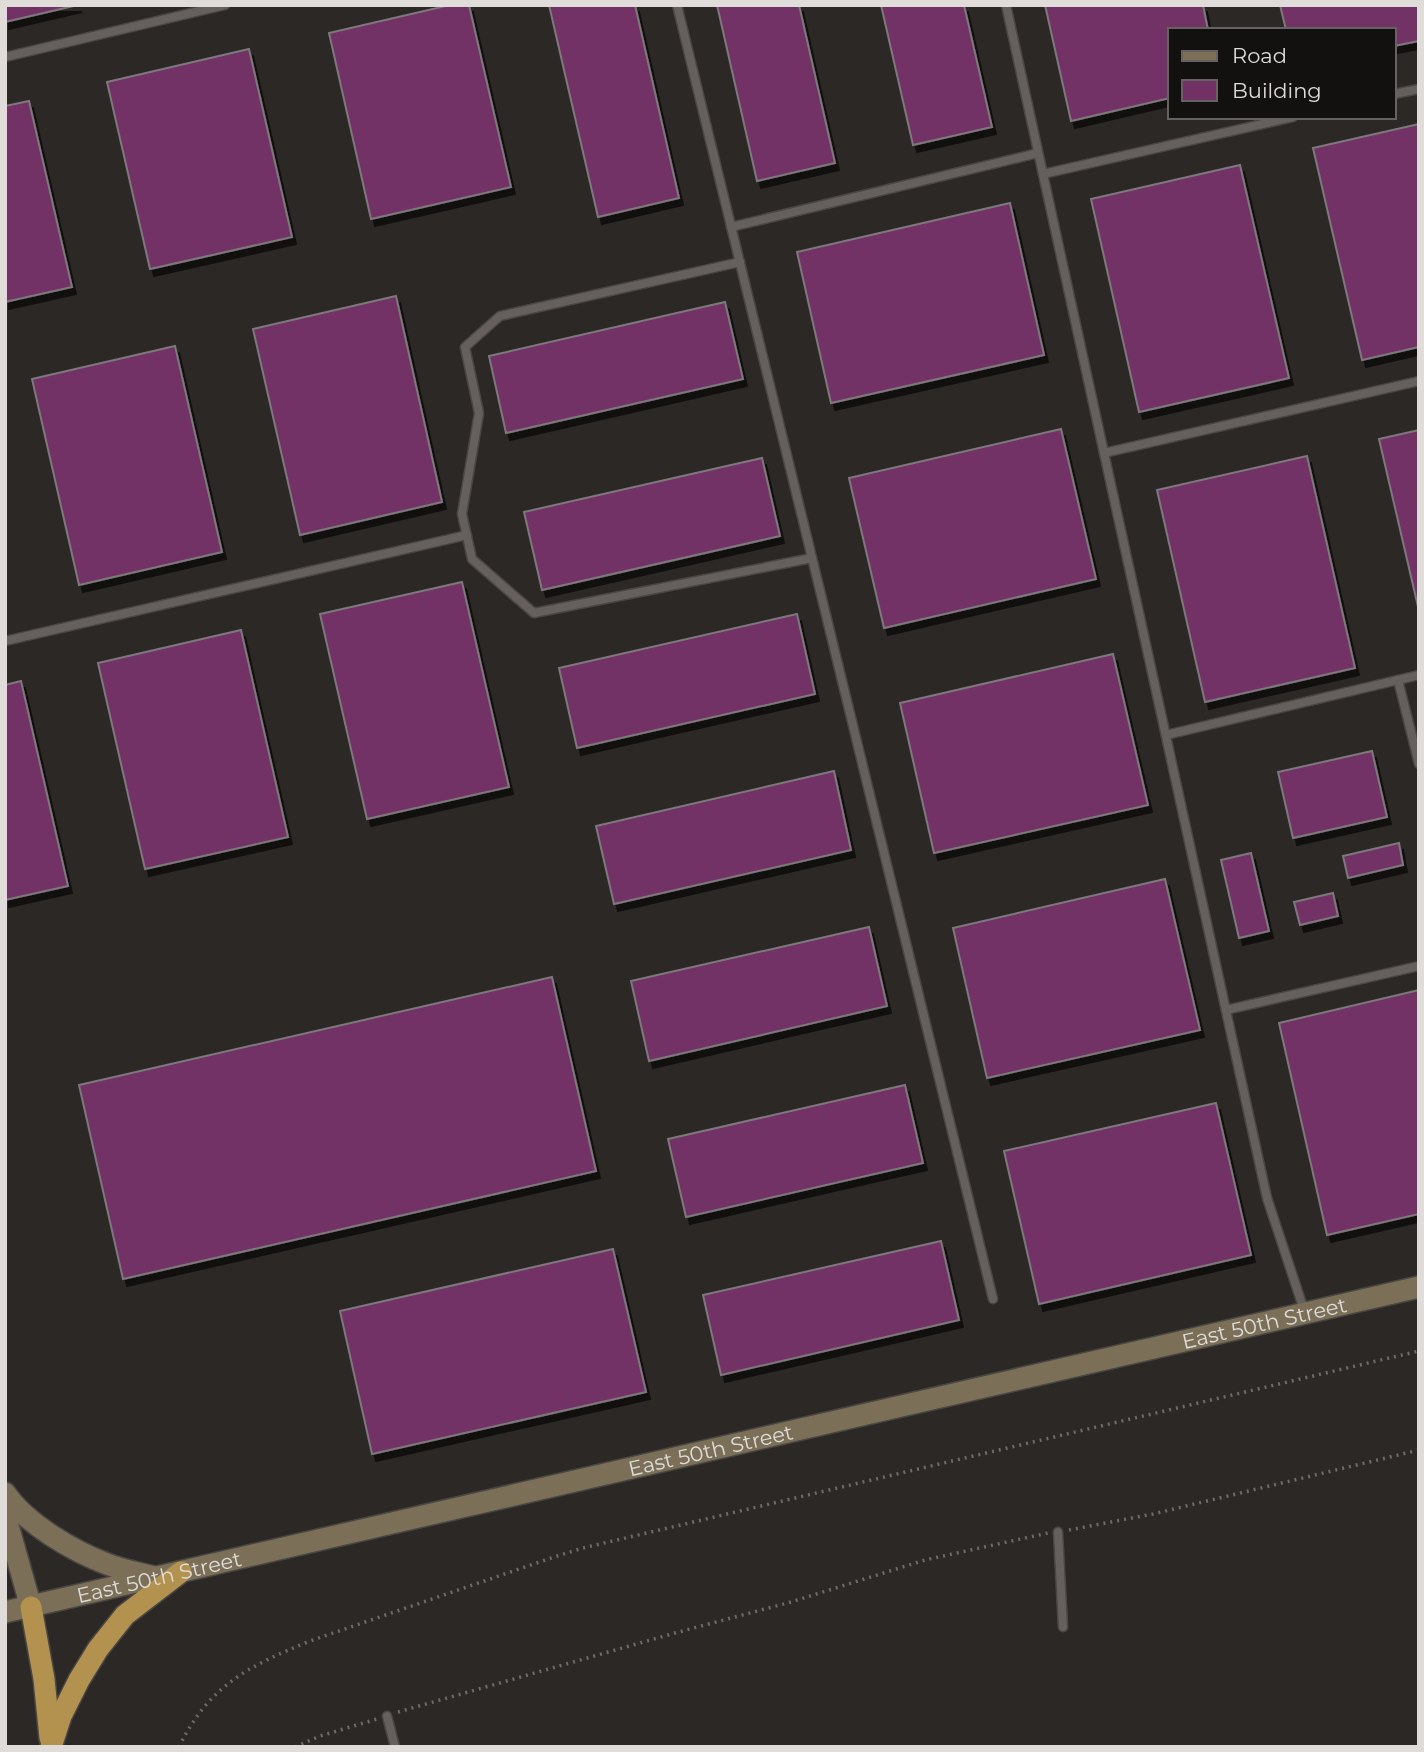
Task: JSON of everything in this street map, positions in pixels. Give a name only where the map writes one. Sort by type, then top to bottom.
[{"type":"highway","points":[[51,1747],[61,1716],[98,1649],[125,1615],[181,1572]]},
{"type":"highway","points":[[31,1606],[44,1679],[51,1747]]},
{"type":"main road","name":"East 50th Street","points":[[5,1612],[1419,1287]]},
{"type":"main road","points":[[5,1493],[12,1504],[38,1527],[73,1547],[107,1564],[156,1578]]},
{"type":"main road","points":[[5,1515],[31,1606]]},
{"type":"lane","points":[[5,57],[225,5]]},
{"type":"lane","points":[[677,5],[993,1299]]},
{"type":"lane","points":[[1006,5],[1267,1198],[1305,1313]]},
{"type":"lane","points":[[1396,94],[1419,89]]},
{"type":"lane","points":[[1043,174],[1284,119]]},
{"type":"lane","points":[[731,227],[1038,153]]},
{"type":"lane","points":[[740,262],[500,316],[465,346],[479,413],[462,514],[472,559],[534,613],[812,558]]},
{"type":"lane","points":[[1104,453],[1419,381]]},
{"type":"lane","points":[[5,641],[467,535]]},
{"type":"lane","points":[[1166,735],[1419,675]]},
{"type":"lane","points":[[1398,680],[1419,764]]},
{"type":"lane","points":[[1226,1010],[1419,966]]},
{"type":"lane","points":[[1058,1532],[1063,1627]]},
{"type":"lane","points":[[387,1716],[395,1747]]},
{"type":"path","points":[[179,1747],[190,1724],[207,1703],[247,1669],[310,1641],[554,1557],[1419,1351]]},
{"type":"path","points":[[295,1747],[320,1736],[387,1716],[803,1598],[925,1560],[1153,1514],[1419,1450]]},
{"type":"building","points":[[5,5],[78,5],[5,22]]},
{"type":"building","points":[[450,5],[469,5],[511,187],[371,219],[329,33]]},
{"type":"building","points":[[549,5],[635,5],[679,198],[598,217]]},
{"type":"building","points":[[717,5],[799,5],[835,163],[757,181]]},
{"type":"building","points":[[881,5],[964,5],[992,127],[913,145]]},
{"type":"building","points":[[1045,5],[1203,5],[1208,28],[1168,28],[1168,98],[1071,121]]},
{"type":"building","points":[[1280,5],[1419,5],[1419,41],[1396,46],[1396,28],[1286,28]]},
{"type":"building","points":[[249,49],[292,237],[150,269],[107,82]]},
{"type":"building","points":[[29,101],[72,287],[5,302],[5,106]]},
{"type":"building","points":[[1419,124],[1419,347],[1362,360],[1313,148]]},
{"type":"building","points":[[1240,165],[1289,378],[1139,412],[1091,199]]},
{"type":"building","points":[[1010,203],[1044,355],[831,403],[797,252]]},
{"type":"building","points":[[396,296],[442,502],[300,535],[253,329]]},
{"type":"building","points":[[725,302],[743,379],[506,433],[489,356]]},
{"type":"building","points":[[175,346],[222,552],[79,585],[32,379]]},
{"type":"building","points":[[1061,429],[1096,579],[884,628],[849,478]]},
{"type":"building","points":[[1419,430],[1419,611],[1379,439]]},
{"type":"building","points":[[1307,456],[1355,668],[1205,702],[1157,490]]},
{"type":"building","points":[[762,458],[780,536],[542,590],[524,512]]},
{"type":"building","points":[[462,582],[509,787],[367,819],[320,614]]},
{"type":"building","points":[[797,614],[815,694],[577,748],[559,668]]},
{"type":"building","points":[[241,630],[288,837],[145,869],[98,663]]},
{"type":"building","points":[[1113,654],[1148,805],[934,853],[900,703]]},
{"type":"building","points":[[21,681],[68,886],[5,900],[5,685]]},
{"type":"building","points":[[1372,751],[1387,817],[1293,838],[1278,772]]},
{"type":"building","points":[[834,771],[851,850],[614,904],[596,826]]},
{"type":"building","points":[[1399,843],[1403,865],[1348,878],[1343,856]]},
{"type":"building","points":[[1251,853],[1269,931],[1239,938],[1221,860]]},
{"type":"building","points":[[1165,879],[1200,1030],[987,1078],[953,928]]},
{"type":"building","points":[[1333,893],[1338,916],[1300,925],[1294,902]]},
{"type":"building","points":[[869,927],[887,1006],[649,1061],[631,981]]},
{"type":"building","points":[[552,977],[596,1171],[123,1279],[79,1085]]},
{"type":"building","points":[[1419,990],[1419,1214],[1327,1235],[1279,1023]]},
{"type":"building","points":[[905,1085],[923,1163],[686,1217],[668,1139]]},
{"type":"building","points":[[1216,1103],[1251,1255],[1039,1304],[1004,1151]]},
{"type":"building","points":[[941,1241],[959,1320],[721,1375],[703,1295]]},
{"type":"building","points":[[613,1249],[646,1392],[372,1454],[340,1311]]}]
